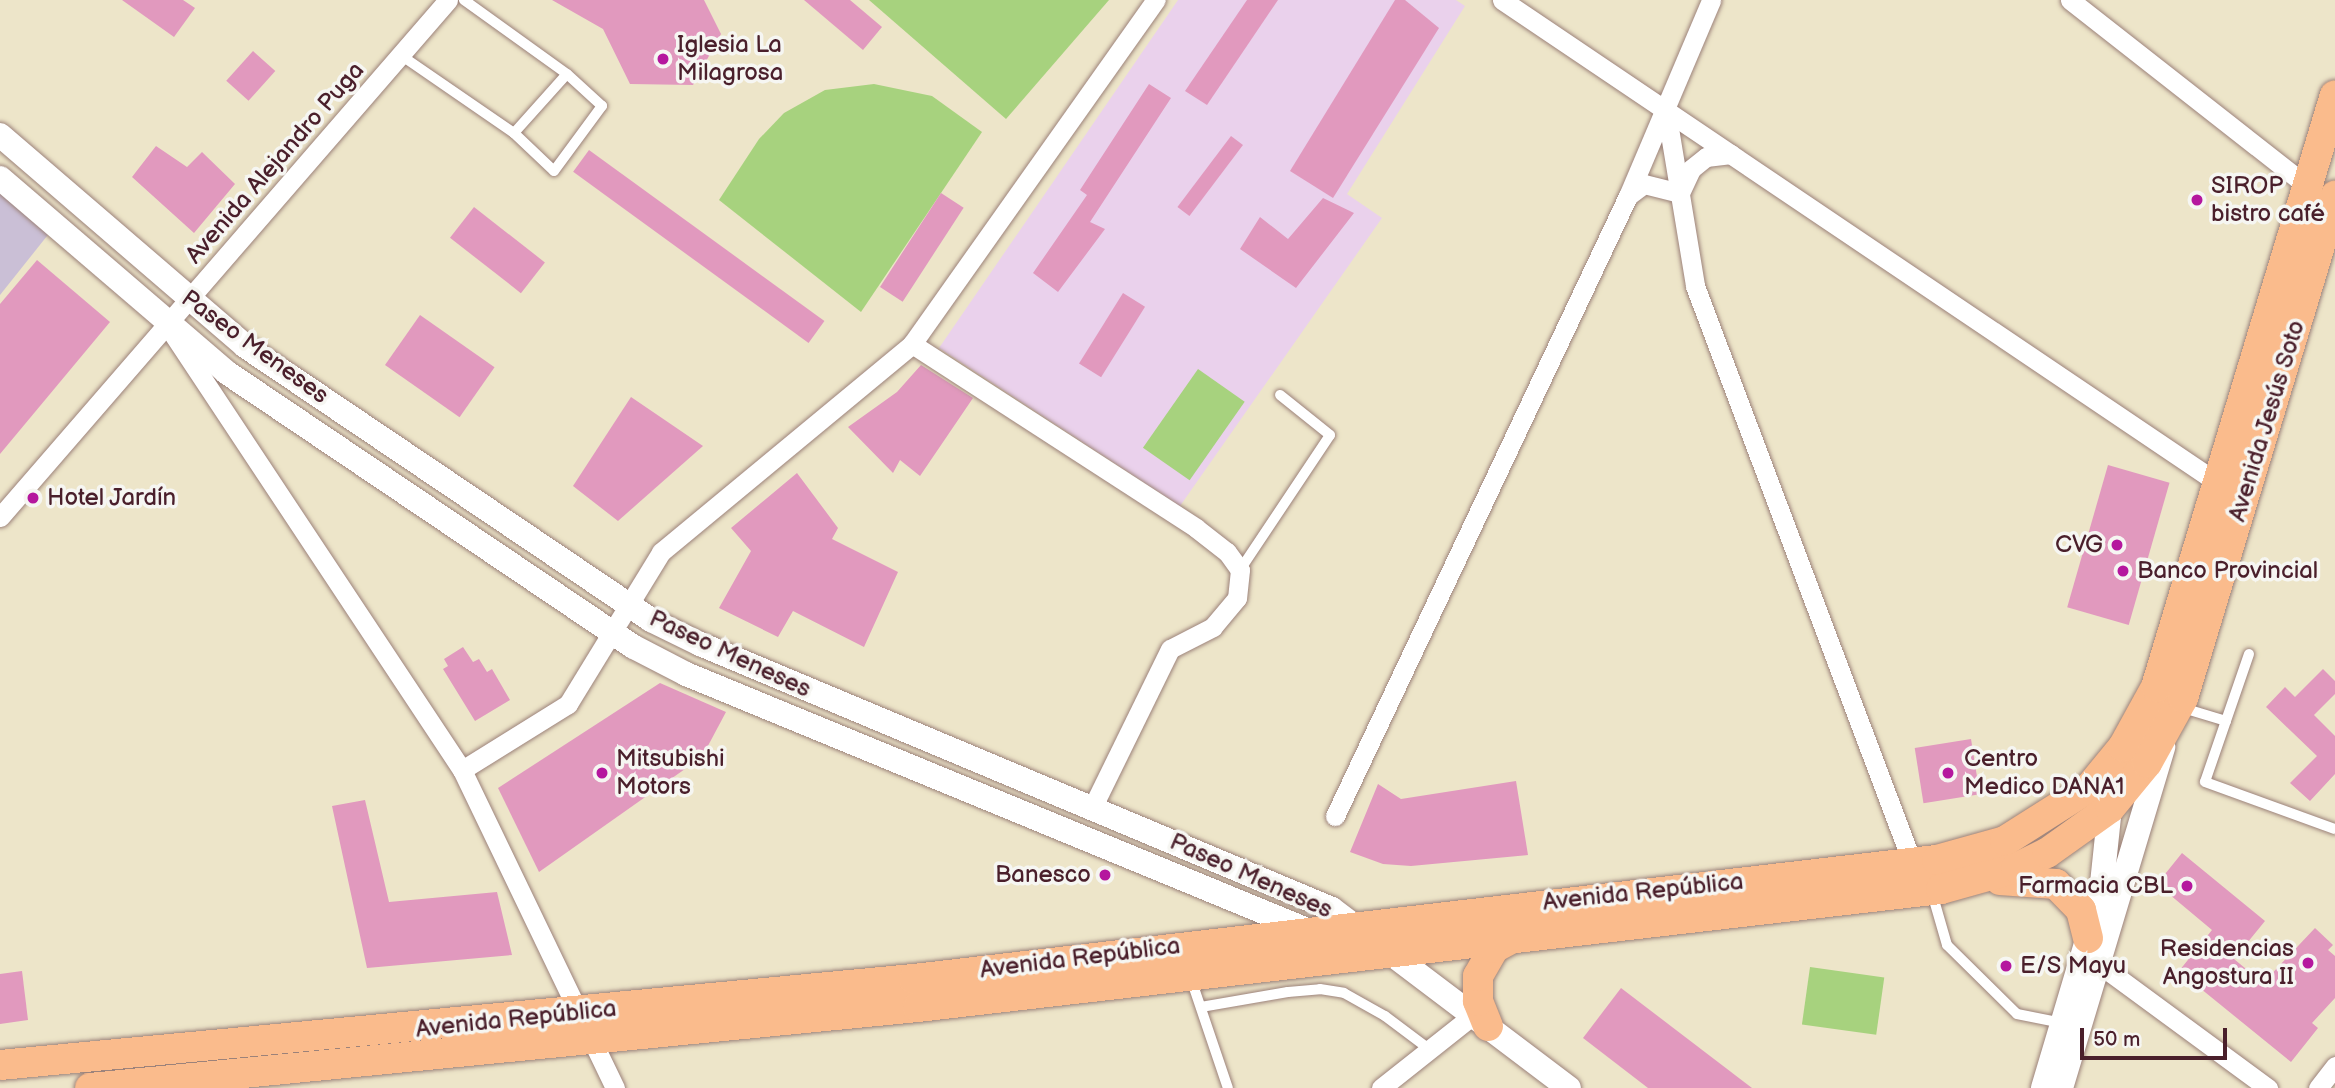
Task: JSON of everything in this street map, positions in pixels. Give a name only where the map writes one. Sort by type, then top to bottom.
[{"type":"main road","name":"Avenida Jesús Soto","points":[[1982,880],[2047,853],[2110,808],[2132,785],[2173,719],[2199,654],[2327,200],[2335,95]]},
{"type":"main road","name":"Avenida Jesús Soto","points":[[2123,747],[2142,717],[2167,656],[2218,483],[2327,200]]},
{"type":"main road","name":"Avenida República","points":[[0,1065],[577,1013],[914,979],[1355,925],[1912,862],[1974,852],[2033,827],[2090,787],[2123,747]]},
{"type":"main road","points":[[2110,808],[2123,747]]},
{"type":"main road","points":[[1982,880],[2029,879],[2056,884],[2081,910],[2094,951]]},
{"type":"main road","name":"Avenida República","points":[[90,1088],[590,1041],[1931,889],[1982,880]]},
{"type":"main road","points":[[1480,1020],[1478,976],[1494,948],[1519,934]]},
{"type":"street","name":"Avenida Alejandro Puga","points":[[0,517],[448,0]]},
{"type":"street","points":[[462,770],[568,704],[660,552],[912,344],[1156,0]]},
{"type":"street","points":[[1502,0],[2218,483]]},
{"type":"street","points":[[1335,816],[1628,196],[1711,0]]},
{"type":"street","points":[[2070,0],[2327,200]]},
{"type":"street","points":[[1666,110],[1695,286],[1912,862]]},
{"type":"street","name":"Paseo Meneses","points":[[0,135],[188,300],[245,346],[628,605],[699,645],[1308,898],[1355,925],[1388,950]]},
{"type":"street","points":[[1680,192],[1691,169],[1706,157],[1731,154]]},
{"type":"street","name":"Paseo Meneses","points":[[0,178],[166,324],[226,372],[610,631],[686,674],[1304,931],[1388,950]]},
{"type":"street","points":[[1628,196],[1644,184],[1680,192]]},
{"type":"street","points":[[166,324],[462,770],[590,1041],[615,1088]]},
{"type":"street","points":[[912,344],[1196,528],[1227,552],[1240,570],[1237,598],[1213,627],[1170,649],[1092,808]]},
{"type":"street","points":[[2043,1088],[2062,1023],[2094,951],[2173,719]]},
{"type":"street","points":[[2061,1088],[2094,951],[2110,808]]},
{"type":"street","points":[[1388,950],[1480,1020],[1553,1083]]},
{"type":"street","points":[[2094,951],[2268,1088]]},
{"type":"street","points":[[1381,1088],[1429,1049],[1480,1020]]},
{"type":"street","points":[[2318,1088],[2335,1066]]},
{"type":"lane","points":[[402,56],[514,133],[554,171],[602,106],[567,74],[464,0]]},
{"type":"lane","points":[[514,133],[567,74]]},
{"type":"lane","points":[[1240,570],[1330,435],[1280,395]]},
{"type":"lane","points":[[2249,654],[2205,782],[2335,829]]},
{"type":"lane","points":[[2173,719],[2226,721]]},
{"type":"lane","points":[[1931,889],[1947,945],[2017,1014],[2062,1023]]},
{"type":"lane","points":[[1189,974],[1228,1088]]},
{"type":"lane","points":[[1201,1007],[1288,992],[1320,989],[1344,993],[1385,1016],[1429,1049]]},
{"type":"shaded area","points":[[1178,0],[1456,0],[1465,6],[1347,194],[1382,218],[1180,506],[939,348]]},
{"type":"shaded area","points":[[0,186],[51,231],[0,295]]},
{"type":"green space","points":[[869,0],[1109,0],[1006,119]]},
{"type":"green space","points":[[874,84],[932,96],[982,132],[861,312],[719,200],[759,139],[784,113],[825,90]]},
{"type":"green space","points":[[1198,369],[1245,402],[1190,480],[1143,448]]},
{"type":"green space","points":[[1810,967],[1884,977],[1876,1035],[1802,1024]]},
{"type":"building","points":[[122,0],[183,0],[195,8],[174,37]]},
{"type":"building","name":"Iglesia La Milagrosa","points":[[552,0],[704,0],[721,34],[693,85],[630,84],[603,29]]},
{"type":"building","points":[[804,0],[850,0],[882,27],[863,50]]},
{"type":"building","points":[[1247,0],[1278,0],[1207,105],[1185,91]]},
{"type":"building","points":[[1395,0],[1405,0],[1439,28],[1333,198],[1290,171]]},
{"type":"building","points":[[253,51],[275,71],[249,101],[226,81]]},
{"type":"building","points":[[1149,84],[1171,98],[1090,222],[1105,229],[1058,292],[1033,273],[1087,195],[1080,190]]},
{"type":"building","points":[[1231,136],[1243,145],[1189,216],[1177,207]]},
{"type":"building","points":[[156,146],[187,167],[202,152],[235,184],[194,233],[132,177]]},
{"type":"building","points":[[589,150],[824,321],[809,343],[573,172]]},
{"type":"building","points":[[941,193],[964,208],[903,302],[880,287]]},
{"type":"building","points":[[1323,198],[1354,213],[1296,288],[1240,249],[1260,217],[1288,239]]},
{"type":"building","points":[[474,207],[545,262],[521,293],[450,238]]},
{"type":"building","points":[[37,260],[110,322],[0,454],[0,304]]},
{"type":"building","points":[[1123,293],[1145,307],[1101,377],[1079,363]]},
{"type":"building","points":[[420,315],[495,367],[460,417],[385,365]]},
{"type":"building","points":[[921,365],[973,398],[920,476],[900,460],[893,473],[848,427],[897,392]]},
{"type":"building","points":[[631,397],[703,446],[618,521],[573,486]]},
{"type":"building","name":"CVG","points":[[2108,465],[2170,483],[2129,625],[2067,607]]},
{"type":"building","points":[[797,473],[838,528],[832,539],[898,572],[864,647],[793,611],[778,637],[719,608],[751,551],[731,528]]},
{"type":"building","points":[[463,647],[473,662],[479,659],[487,672],[492,669],[510,700],[475,721],[443,669],[448,666],[444,659]]},
{"type":"building","points":[[2323,669],[2335,681],[2335,694],[2314,715],[2335,736],[2335,774],[2310,801],[2290,783],[2317,756],[2266,707],[2285,687],[2295,697]]},
{"type":"building","name":"Mitsubishi Motors","points":[[660,683],[726,712],[702,757],[539,872],[498,788]]},
{"type":"building","name":"Centro Medico DANA1","points":[[1971,739],[1980,794],[1923,803],[1915,748]]},
{"type":"building","points":[[1516,781],[1528,855],[1411,866],[1383,864],[1350,852],[1378,784],[1401,799]]},
{"type":"building","points":[[365,800],[389,902],[497,892],[512,955],[367,968],[332,806]]},
{"type":"building","points":[[2182,853],[2265,921],[2234,959],[2263,983],[2315,928],[2333,945],[2328,950],[2335,956],[2335,998],[2312,1023],[2318,1028],[2291,1062],[2179,971],[2212,930],[2157,884]]},
{"type":"building","points":[[22,971],[28,1020],[0,1024],[0,974]]},
{"type":"building","points":[[1621,988],[1752,1088],[1648,1088],[1583,1038]]},
{"type":"place","name":"Iglesia La Milagrosa","points":[[663,59]]},
{"type":"place","name":"SIROP bistro café","points":[[2197,200]]},
{"type":"place","name":"Hotel Jardín","points":[[33,498]]},
{"type":"place","name":"CVG","points":[[2117,545]]},
{"type":"place","name":"Banco Provincial","points":[[2123,571]]},
{"type":"place","name":"Mitsubishi Motors","points":[[602,773]]},
{"type":"place","name":"Centro Medico DANA1","points":[[1948,773]]},
{"type":"place","name":"Banesco","points":[[1105,875]]},
{"type":"place","name":"Farmacia CBL","points":[[2187,886]]},
{"type":"place","name":"Residencias Angostura II","points":[[2308,963]]},
{"type":"place","name":"E/S Mayu","points":[[2006,966]]}]
